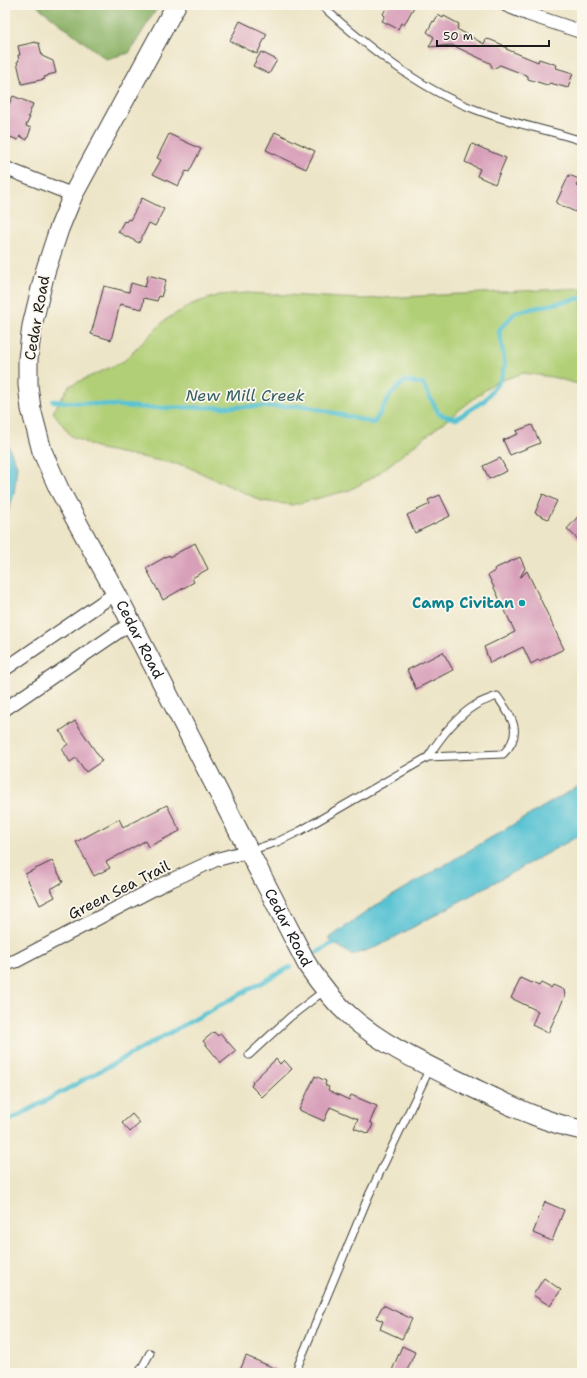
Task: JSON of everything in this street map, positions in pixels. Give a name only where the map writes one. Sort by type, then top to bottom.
[{"type":"street","name":"Cedar Road","points":[[176,5],[73,195],[59,229],[45,272],[32,326],[28,359],[28,385],[31,409],[42,451],[59,489],[116,593],[308,966],[325,989],[341,1008],[367,1030],[395,1048],[430,1067],[501,1101],[557,1123],[582,1130]]},
{"type":"street","points":[[506,5],[582,32]]},
{"type":"street","points":[[5,168],[73,195]]},
{"type":"street","points":[[5,669],[116,593]]},
{"type":"street","points":[[5,709],[131,623]]},
{"type":"street","name":"Green Sea Trail","points":[[5,964],[16,961],[161,885],[215,860],[249,851]]},
{"type":"lane","points":[[321,5],[384,56],[430,89],[474,109],[582,141]]},
{"type":"lane","points":[[249,851],[277,842],[300,831],[428,757],[440,739],[458,719],[474,706],[497,696],[509,712],[515,732],[512,746],[503,754],[428,757]]},
{"type":"lane","points":[[249,1055],[290,1017],[325,989]]},
{"type":"lane","points":[[295,1373],[369,1195],[430,1067]]},
{"type":"lane","points":[[139,1373],[150,1353]]},
{"type":"green space","points":[[36,5],[159,5],[129,53],[106,59]]},
{"type":"green space","points":[[582,288],[582,385],[552,377],[523,373],[494,383],[375,476],[350,490],[292,505],[262,501],[186,466],[100,449],[71,436],[53,412],[69,386],[124,361],[165,320],[192,304],[219,295],[247,293],[362,299]]},
{"type":"water","points":[[5,399],[7,399],[7,443],[17,466],[14,494],[5,520]]},
{"type":"water","points":[[582,784],[582,834],[379,946],[352,955],[328,939],[375,906]]},
{"type":"building","points":[[388,5],[415,5],[404,25],[401,23],[398,29],[382,21],[385,16],[383,14]]},
{"type":"building","points":[[438,15],[443,18],[444,16],[459,24],[457,29],[484,44],[486,39],[491,40],[503,45],[507,48],[506,49],[538,62],[539,59],[557,65],[556,68],[573,73],[568,88],[550,83],[547,85],[528,79],[528,76],[500,65],[493,69],[490,63],[452,45],[429,47],[434,37],[427,32]]},
{"type":"building","points":[[240,21],[267,34],[257,54],[230,41]]},
{"type":"building","points":[[36,42],[39,43],[42,56],[53,61],[56,73],[44,77],[45,79],[22,84],[17,62],[19,61],[18,55],[20,55],[18,46]]},
{"type":"building","points":[[261,52],[277,60],[269,74],[253,66]]},
{"type":"building","points":[[13,96],[33,104],[26,126],[31,128],[27,140],[20,136],[18,140],[5,135],[5,113]]},
{"type":"building","points":[[275,132],[315,151],[306,169],[266,150]]},
{"type":"building","points":[[169,134],[201,149],[189,172],[186,171],[178,186],[153,174],[161,160],[157,158]]},
{"type":"building","points":[[472,144],[506,158],[495,184],[477,176],[480,169],[465,162]]},
{"type":"building","points":[[569,175],[579,179],[576,186],[582,188],[582,215],[556,203]]},
{"type":"building","points":[[142,198],[164,209],[155,226],[149,223],[139,243],[118,232],[124,221],[126,222],[128,219],[130,220]]},
{"type":"building","points":[[148,275],[166,280],[161,297],[159,296],[157,301],[144,298],[142,309],[120,304],[111,340],[91,334],[104,286],[129,292],[131,283],[145,287]]},
{"type":"building","points":[[532,425],[540,443],[510,455],[503,440],[518,434],[516,431]]},
{"type":"building","points":[[500,458],[507,471],[489,479],[483,466]]},
{"type":"building","points":[[543,494],[557,501],[548,519],[535,513]]},
{"type":"building","points":[[440,495],[450,516],[415,533],[407,515],[430,504],[428,500]]},
{"type":"building","points":[[582,512],[582,543],[567,529]]},
{"type":"building","points":[[195,543],[208,569],[192,578],[194,582],[163,600],[146,568]]},
{"type":"building","name":"Camp Civitan","points":[[520,557],[525,568],[520,578],[527,571],[564,649],[531,664],[523,647],[490,663],[484,647],[515,632],[488,575],[495,571],[494,569]]},
{"type":"building","points":[[443,652],[453,670],[416,689],[407,670]]},
{"type":"building","points":[[75,721],[102,761],[86,772],[76,758],[70,762],[62,749],[68,744],[60,731]]},
{"type":"building","points":[[167,805],[180,831],[148,847],[145,841],[106,862],[110,868],[94,876],[76,842],[119,819],[123,827]]},
{"type":"building","points":[[52,861],[63,882],[51,889],[55,897],[40,905],[25,874]]},
{"type":"building","points":[[521,978],[539,986],[541,983],[551,988],[553,985],[564,990],[565,996],[548,1033],[532,1025],[538,1011],[511,998]]},
{"type":"building","points":[[214,1032],[218,1036],[220,1033],[236,1051],[221,1063],[203,1041]]},
{"type":"building","points":[[276,1059],[280,1064],[284,1060],[292,1069],[262,1097],[251,1086],[253,1083],[252,1082]]},
{"type":"building","points":[[315,1076],[326,1081],[325,1085],[329,1087],[328,1090],[349,1100],[351,1095],[377,1106],[370,1122],[373,1124],[369,1134],[354,1128],[358,1119],[330,1107],[324,1121],[299,1110]]},
{"type":"building","points":[[132,1114],[140,1123],[130,1132],[122,1123]]},
{"type":"building","points":[[545,1202],[564,1210],[552,1241],[533,1233]]},
{"type":"building","points":[[544,1278],[561,1290],[550,1306],[533,1295]]},
{"type":"building","points":[[383,1305],[412,1319],[402,1339],[380,1329],[383,1321],[376,1318]]},
{"type":"building","points":[[402,1346],[415,1352],[406,1373],[391,1373]]},
{"type":"building","points":[[246,1356],[286,1373],[239,1373]]},
{"type":"waterway","name":"New Mill Creek","points":[[53,401],[149,408],[306,406],[374,423],[391,394],[405,381],[423,384],[439,414],[456,419],[485,400],[501,379],[505,365],[499,330],[516,312],[582,298]]},
{"type":"waterway","points":[[316,953],[337,941]]},
{"type":"waterway","points":[[5,1123],[290,967]]},
{"type":"place","name":"Camp Civitan","points":[[522,603]]}]
